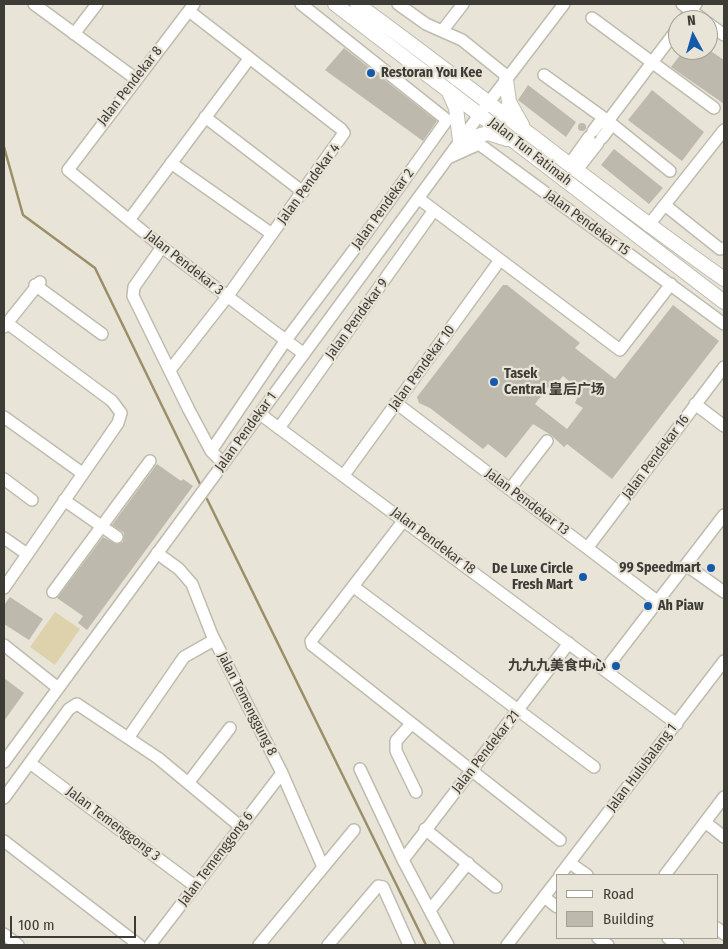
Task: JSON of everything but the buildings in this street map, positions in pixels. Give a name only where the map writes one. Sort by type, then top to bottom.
[{"type":"main road","name":"Jalan Tun Fatimah","points":[[335,4],[448,89],[484,108]]},
{"type":"main road","name":"Jalan Tun Fatimah","points":[[357,4],[521,137],[596,203],[723,297]]},
{"type":"main road","points":[[448,89],[456,108],[460,142],[488,133],[521,137],[509,102],[507,79]]},
{"type":"main road","name":"Jalan Tun Fatimah","points":[[521,137],[573,168],[648,226],[724,279]]},
{"type":"main road","points":[[573,168],[567,170],[568,176],[594,195],[596,203]]},
{"type":"street","points":[[34,4],[136,79]]},
{"type":"street","points":[[74,34],[97,4]]},
{"type":"street","name":"Jalan Pendekar 2","points":[[211,451],[286,340],[365,235],[447,120],[301,4]]},
{"type":"street","points":[[398,4],[426,24],[462,40],[507,79]]},
{"type":"street","points":[[442,31],[463,4]]},
{"type":"street","name":"Jalan Pendekar 1","points":[[4,762],[484,108],[564,4]]},
{"type":"street","name":"Jalan Pendekar 4","points":[[170,370],[227,296],[344,133],[335,123],[249,59],[192,8]]},
{"type":"street","name":"Jalan Pendekar 8","points":[[68,170],[192,8]]},
{"type":"street","points":[[592,18],[714,108]]},
{"type":"street","points":[[573,168],[596,137],[599,123],[608,121],[668,42]]},
{"type":"street","points":[[129,220],[249,59]]},
{"type":"street","points":[[544,75],[608,121],[670,171]]},
{"type":"street","points":[[206,117],[303,192]]},
{"type":"street","points":[[648,226],[666,206],[724,130]]},
{"type":"street","name":"Jalan Pendekar 15","points":[[446,160],[462,150],[479,144],[724,324]]},
{"type":"street","points":[[171,163],[272,234]]},
{"type":"street","name":"Jalan Pendekar 3","points":[[68,170],[162,247],[304,354]]},
{"type":"street","points":[[418,198],[620,350],[671,284]]},
{"type":"street","points":[[666,206],[720,249],[724,248]]},
{"type":"street","name":"Jalan Pendekar 9","points":[[279,428],[434,210]]},
{"type":"street","points":[[162,247],[133,291],[211,451],[223,463]]},
{"type":"street","name":"Jalan Pendekar 10","points":[[344,475],[500,260]]},
{"type":"street","points":[[4,588],[118,423],[121,413],[112,401],[5,325],[38,283],[102,334]]},
{"type":"street","name":"Jalan Pendekar 16","points":[[588,547],[724,366]]},
{"type":"street","name":"Jalan Pendekar 13","points":[[396,403],[657,601]]},
{"type":"street","points":[[695,404],[724,426]]},
{"type":"street","name":"Jalan Pendekar 18","points":[[260,414],[570,643],[676,724]]},
{"type":"street","points":[[4,417],[82,473]]},
{"type":"street","points":[[510,489],[547,441]]},
{"type":"street","points":[[53,592],[150,461]]},
{"type":"street","points":[[4,479],[32,500]]},
{"type":"street","points":[[64,500],[117,538]]},
{"type":"street","points":[[605,670],[724,515]]},
{"type":"street","points":[[404,520],[311,641],[312,645],[560,840]]},
{"type":"street","points":[[4,538],[27,554]]},
{"type":"street","name":"Jalan Temenggung 8","points":[[157,553],[179,569],[192,584],[214,640],[282,773],[323,867]]},
{"type":"street","points":[[686,565],[724,592]]},
{"type":"street","points":[[354,586],[594,767]]},
{"type":"street","points":[[128,738],[184,657],[214,640]]},
{"type":"street","name":"Jalan Pendekar 21","points":[[402,860],[570,643]]},
{"type":"street","points":[[4,645],[58,688]]},
{"type":"street","name":"Jalan Hulubalang 1","points":[[561,874],[724,661]]},
{"type":"street","points":[[4,798],[69,709],[77,704],[189,782],[241,827]]},
{"type":"street","points":[[411,724],[396,742],[396,751],[416,792]]},
{"type":"street","points":[[189,782],[230,728]]},
{"type":"street","name":"Jalan Temenggong 3","points":[[30,762],[195,886]]},
{"type":"street","points":[[360,769],[402,860],[448,945]]},
{"type":"street","name":"Jalan Temenggong 6","points":[[150,945],[282,773]]},
{"type":"street","points":[[666,874],[724,797]]},
{"type":"street","points":[[705,822],[724,837]]},
{"type":"street","points":[[425,829],[496,887]]},
{"type":"street","points":[[259,945],[354,830]]},
{"type":"street","points":[[4,841],[139,945]]},
{"type":"street","points":[[430,910],[468,863]]},
{"type":"street","points":[[570,863],[586,874]]},
{"type":"street","points":[[507,945],[556,881]]},
{"type":"street","points":[[328,945],[378,886],[383,886],[409,945]]},
{"type":"street","points":[[544,897],[556,906]]},
{"type":"street","points":[[4,934],[18,945]]},
{"type":"shaded area","points":[[55,612],[80,629],[55,665],[30,647]]},
{"type":"waterway","points":[[4,147],[23,215],[95,268],[200,484]]},
{"type":"waterway","points":[[207,499],[426,945]]},
{"type":"place","name":"Restoran You Kee","points":[[371,73]]},
{"type":"place","name":"Tasek Central 皇后广场","points":[[494,382]]},
{"type":"place","name":"99 Speedmart","points":[[711,568]]},
{"type":"place","name":"De Luxe Circle Fresh Mart","points":[[583,577]]},
{"type":"place","name":"Ah Piaw","points":[[648,606]]},
{"type":"place","name":"九九九美食中心","points":[[616,666]]}]
